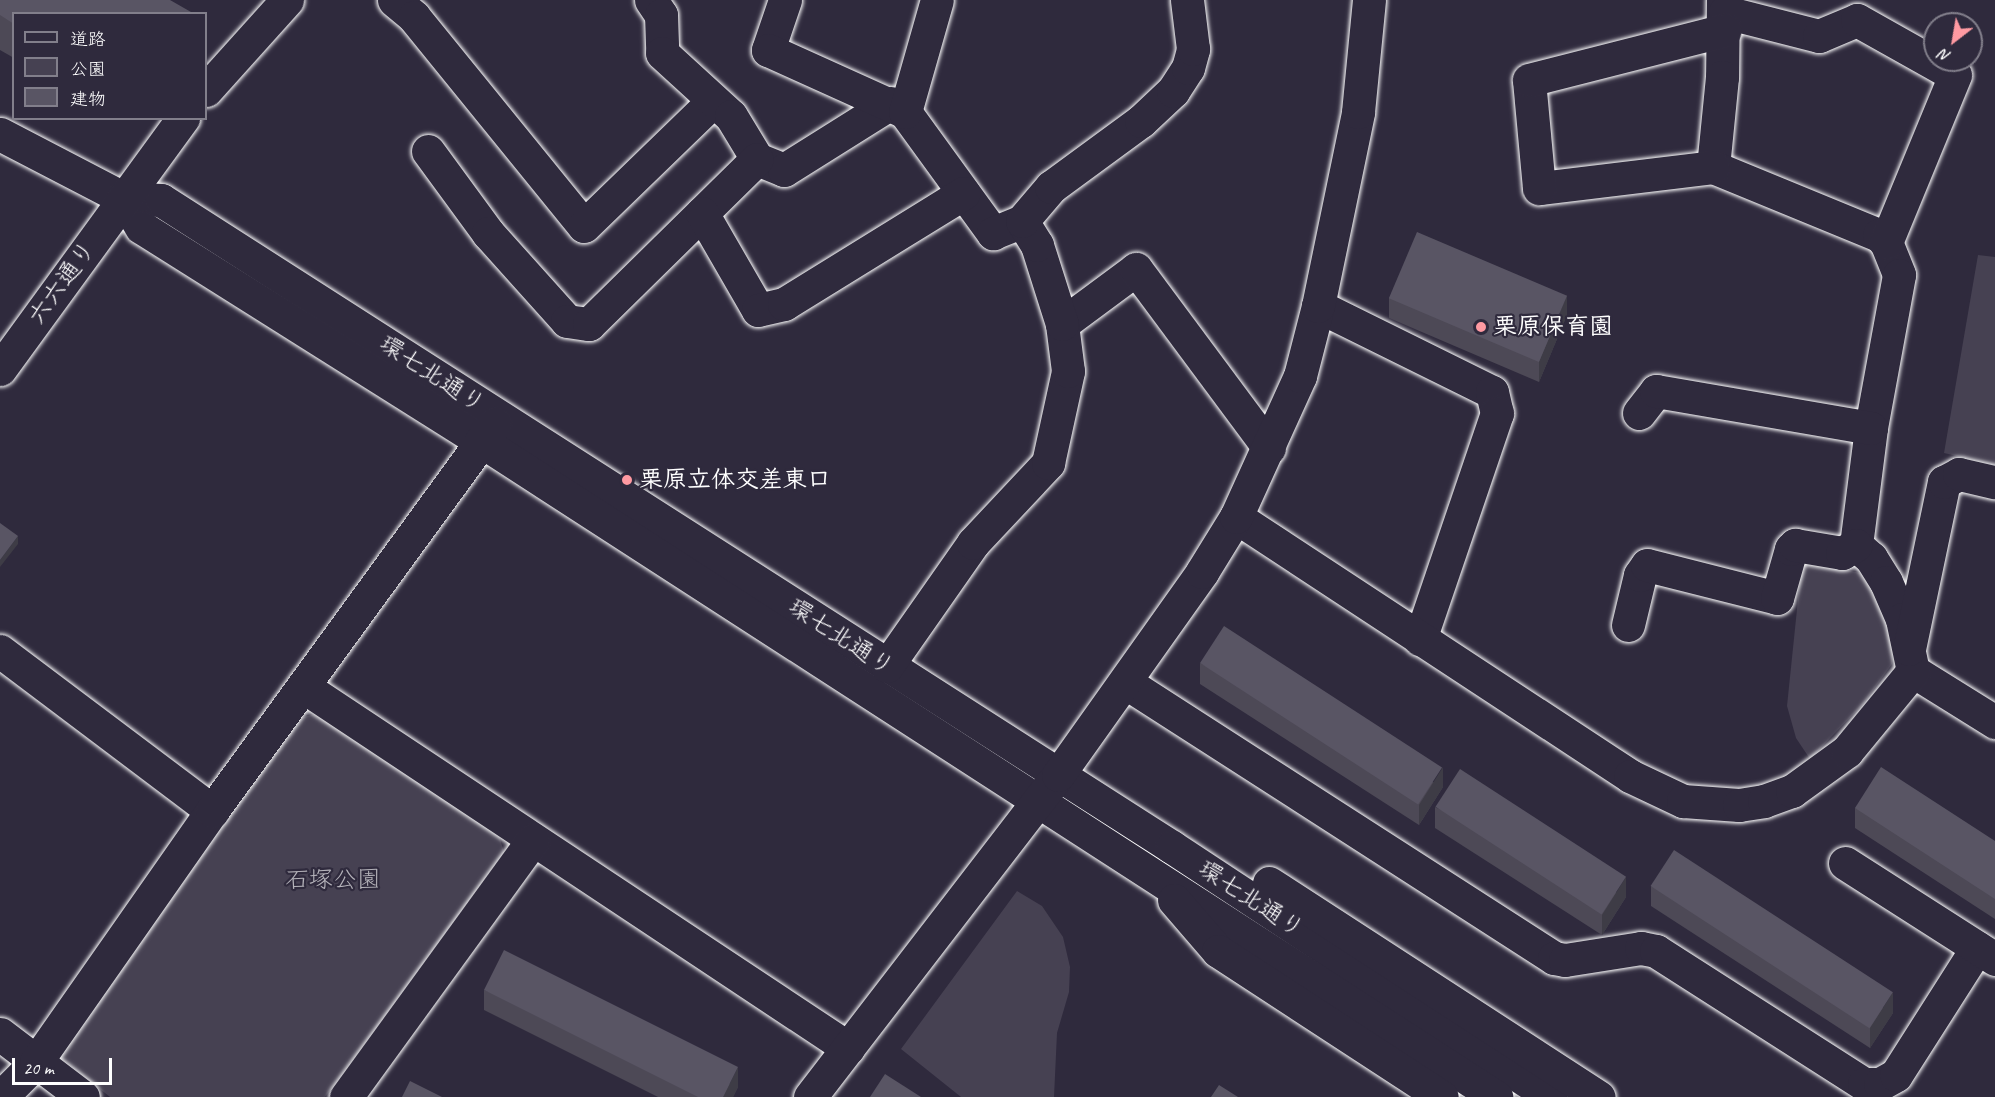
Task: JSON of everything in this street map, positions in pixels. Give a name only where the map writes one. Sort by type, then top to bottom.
[{"type":"street","points":[[394,0],[414,17],[584,226],[713,101]]},
{"type":"street","points":[[651,0],[661,15],[662,53],[732,116],[757,159],[784,170],[898,107],[937,0]]},
{"type":"street","points":[[785,0],[768,50],[898,107],[993,233],[1022,221],[1051,187],[1141,121],[1173,92],[1188,68],[1194,49],[1187,0]]},
{"type":"street","points":[[810,1097],[1058,775],[1125,682],[1236,517],[1300,376],[1318,306],[1358,112],[1369,0]]},
{"type":"street","points":[[207,89],[275,4]]},
{"type":"street","points":[[1713,167],[1724,14]]},
{"type":"street","points":[[1628,625],[1640,575],[1647,565],[1778,598],[1781,595],[1791,549],[1795,545],[1842,553],[1856,544],[1871,428],[1899,275],[1886,242],[1879,235],[1713,167],[1539,188],[1529,80],[1724,14],[1819,36],[1857,20],[1954,75],[1886,242]]},
{"type":"street","name":"六六通り","points":[[0,369],[182,120]]},
{"type":"street","name":"環七北通り","points":[[0,134],[123,198],[160,200],[490,429],[1038,801],[1496,1097]]},
{"type":"street","points":[[428,151],[488,233],[567,321],[589,324],[757,159]]},
{"type":"street","points":[[702,213],[758,310],[784,304],[964,193]]},
{"type":"street","points":[[887,666],[973,543],[1048,463],[1068,371],[1062,324],[1037,245],[1022,221]]},
{"type":"street","points":[[1062,324],[1136,268],[1269,448]]},
{"type":"street","points":[[1318,306],[1492,392],[1497,413],[1420,639]]},
{"type":"street","points":[[1639,412],[1656,391],[1871,428]]},
{"type":"street","points":[[1,1097],[36,1062],[212,811],[490,429]]},
{"type":"street","name":"環七北通り","points":[[490,429],[887,666],[1172,847],[1551,1097]]},
{"type":"street","points":[[1236,517],[1630,776],[1674,798],[1710,805],[1764,801],[1820,774],[1847,751],[1911,661],[1944,482],[1959,474],[1995,482]]},
{"type":"street","points":[[1856,544],[1871,558],[1886,582],[1902,619],[1911,661],[1995,722]]},
{"type":"street","points":[[0,651],[212,811]]},
{"type":"street","points":[[1125,682],[1554,958],[1565,960],[1641,948],[1656,951],[1864,1084],[1880,1084],[1896,1075],[1986,953],[1845,863]]},
{"type":"street","points":[[304,687],[848,1048]]},
{"type":"street","points":[[346,1097],[533,840]]},
{"type":"street","points":[[1172,847],[1211,858],[1268,882],[1599,1097]]},
{"type":"street","points":[[1153,875],[1218,951],[1442,1097]]},
{"type":"street","points":[[0,1034],[83,1097]]},
{"type":"green space","points":[[1978,255],[1995,257],[1995,465],[1944,453]]},
{"type":"green space","points":[[1802,561],[1865,574],[1879,599],[1893,649],[1892,664],[1863,704],[1810,759],[1796,738],[1787,706]]},
{"type":"green space","name":"石塚公園","points":[[315,714],[499,836],[504,852],[325,1097],[110,1097],[61,1058],[60,1048],[297,719]]},
{"type":"green space","points":[[1017,891],[1042,906],[1063,937],[1070,967],[1069,992],[1057,1033],[1054,1097],[961,1097],[901,1049]]},
{"type":"building","points":[[0,0],[170,0],[191,12],[12,12],[12,23],[0,15]]},
{"type":"building","points":[[1417,232],[1567,296],[1539,362],[1389,298]]},
{"type":"building","points":[[0,523],[18,536],[0,560]]},
{"type":"building","points":[[1224,626],[1442,768],[1418,805],[1200,663]]},
{"type":"building","points":[[1881,767],[1995,841],[1995,899],[1855,808]]},
{"type":"building","points":[[1460,769],[1626,877],[1602,915],[1435,807]]},
{"type":"building","points":[[1674,850],[1893,992],[1869,1028],[1651,886]]},
{"type":"building","points":[[504,950],[738,1067],[723,1097],[698,1097],[484,990]]},
{"type":"building","points":[[885,1074],[921,1097],[870,1097]]},
{"type":"building","points":[[410,1081],[442,1097],[402,1097]]},
{"type":"building","points":[[1219,1085],[1238,1097],[1211,1097]]},
{"type":"place","name":"栗原保育園","points":[[1481,327]]},
{"type":"place","name":"栗原立体交差東口","points":[[627,480]]}]
